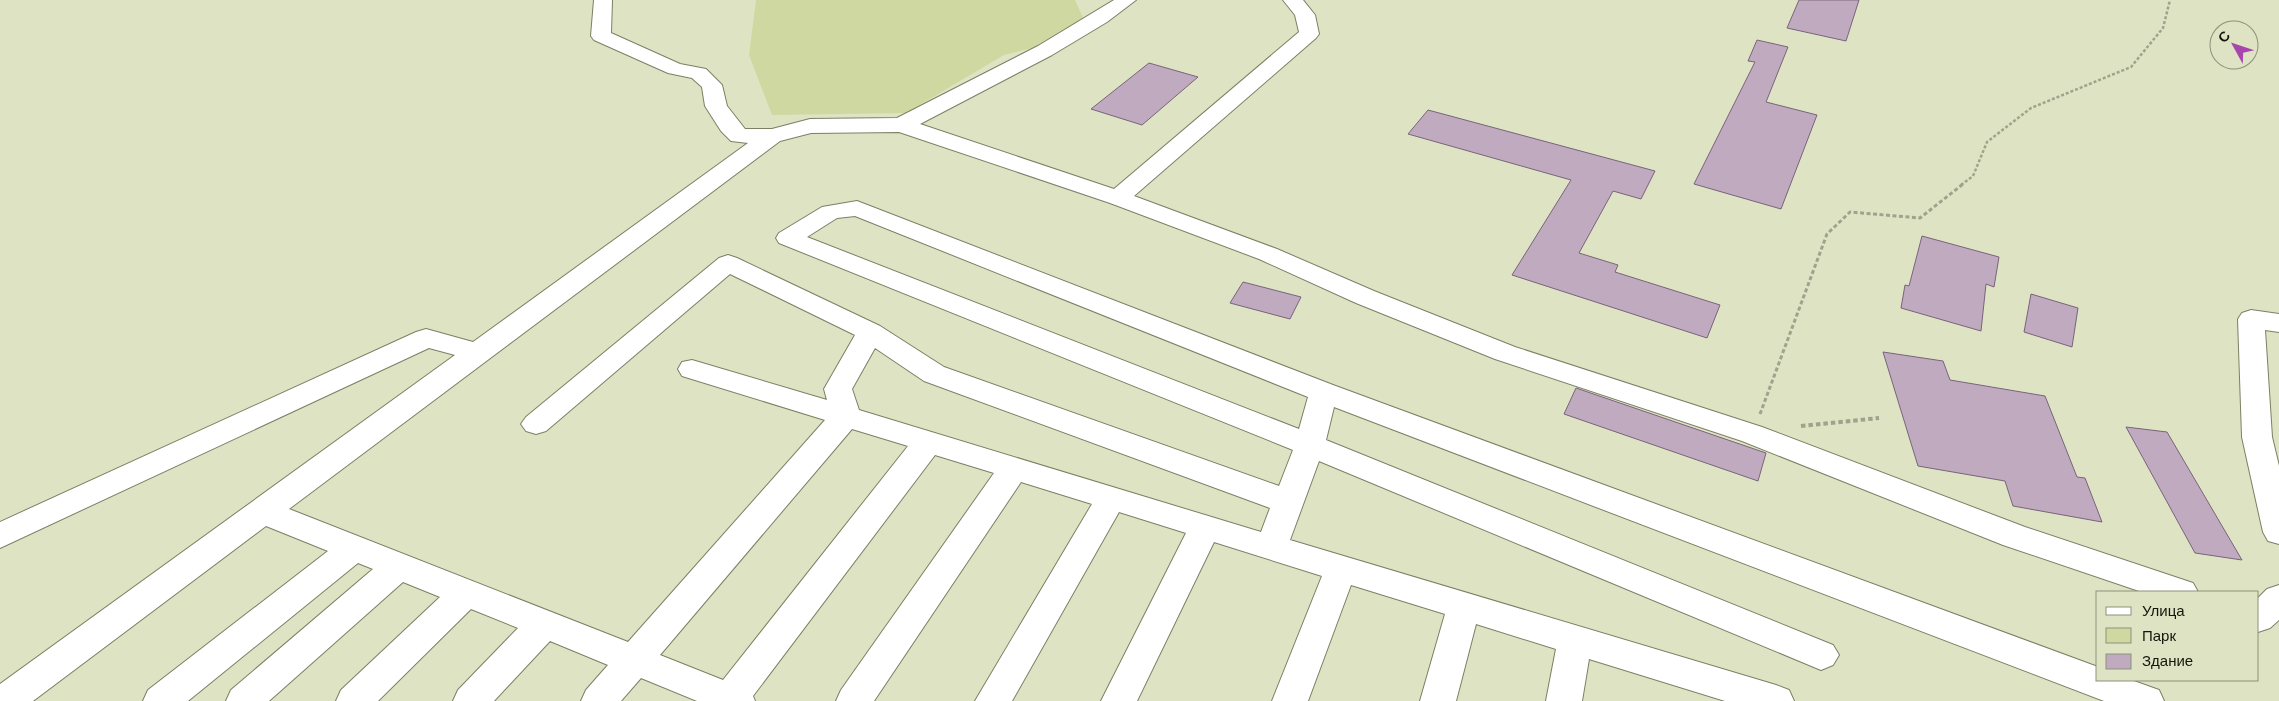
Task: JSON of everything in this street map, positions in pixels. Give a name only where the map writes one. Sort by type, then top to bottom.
[{"type":"lane","points":[[603,0],[601,36],[618,46],[675,69],[699,73],[712,85],[716,106],[729,126],[739,136],[772,136],[810,126],[901,125],[1118,198],[1268,254],[1365,297],[1505,353],[1752,434],[2014,536],[2178,591]]},
{"type":"lane","points":[[901,125],[1015,68],[1101,18],[1127,0]]},
{"type":"lane","points":[[1118,198],[1309,34],[1309,23],[1305,11],[1292,0]]},
{"type":"lane","points":[[5,701],[772,136]]},
{"type":"lane","points":[[1821,655],[1310,445],[788,238],[830,212],[857,208],[1323,392],[2146,701]]},
{"type":"lane","points":[[536,424],[728,262],[870,332],[934,374],[1288,502]]},
{"type":"lane","points":[[2279,323],[2251,319],[2257,437],[2279,532]]},
{"type":"lane","points":[[846,416],[838,389],[870,332]]},
{"type":"lane","points":[[0,536],[426,338],[478,352]]},
{"type":"lane","points":[[692,369],[1575,640],[1707,691],[1776,701]]},
{"type":"lane","points":[[1271,548],[1310,445],[1323,392]]},
{"type":"lane","points":[[599,701],[846,416]]},
{"type":"lane","points":[[262,511],[732,700],[928,442]]},
{"type":"lane","points":[[854,701],[1014,468]]},
{"type":"lane","points":[[993,701],[1111,498]]},
{"type":"lane","points":[[1119,701],[1205,527]]},
{"type":"lane","points":[[162,701],[354,548]]},
{"type":"lane","points":[[244,701],[399,566]]},
{"type":"lane","points":[[1290,701],[1341,569]]},
{"type":"lane","points":[[354,701],[466,593]]},
{"type":"lane","points":[[2259,617],[2279,599]]},
{"type":"lane","points":[[1438,701],[1464,606]]},
{"type":"lane","points":[[2259,618],[2279,625]]},
{"type":"lane","points":[[471,701],[544,624]]},
{"type":"lane","points":[[1564,701],[1575,640]]},
{"type":"path","points":[[1752,434],[1827,234],[1850,212],[1920,218],[1974,176],[1987,142],[2031,108],[2131,66],[2163,28],[2170,0]]},
{"type":"path","points":[[1752,434],[1782,428],[1879,418]]},
{"type":"green space","points":[[756,0],[1075,0],[1090,33],[1004,55],[906,113],[772,115],[749,55]]},
{"type":"building","points":[[1799,0],[1859,0],[1846,41],[1787,28]]},
{"type":"building","points":[[1757,40],[1788,47],[1766,102],[1817,115],[1781,209],[1694,184],[1755,62],[1748,61]]},
{"type":"building","points":[[1149,63],[1198,77],[1142,125],[1091,109]]},
{"type":"building","points":[[1428,110],[1655,171],[1641,199],[1613,191],[1579,253],[1618,265],[1615,272],[1720,305],[1707,338],[1512,275],[1571,180],[1408,134]]},
{"type":"building","points":[[1922,236],[1999,257],[1994,287],[1986,284],[1981,331],[1901,308],[1905,285],[1909,286]]},
{"type":"building","points":[[1243,282],[1301,297],[1290,319],[1230,303]]},
{"type":"building","points":[[2031,294],[2078,308],[2072,347],[2024,332]]},
{"type":"building","points":[[1883,352],[1943,361],[1950,380],[2045,396],[2077,477],[2085,478],[2102,522],[2013,506],[2005,481],[1918,466]]},
{"type":"building","points":[[1576,388],[1766,453],[1758,481],[1564,414]]},
{"type":"building","points":[[2126,427],[2167,432],[2242,560],[2195,553]]}]
